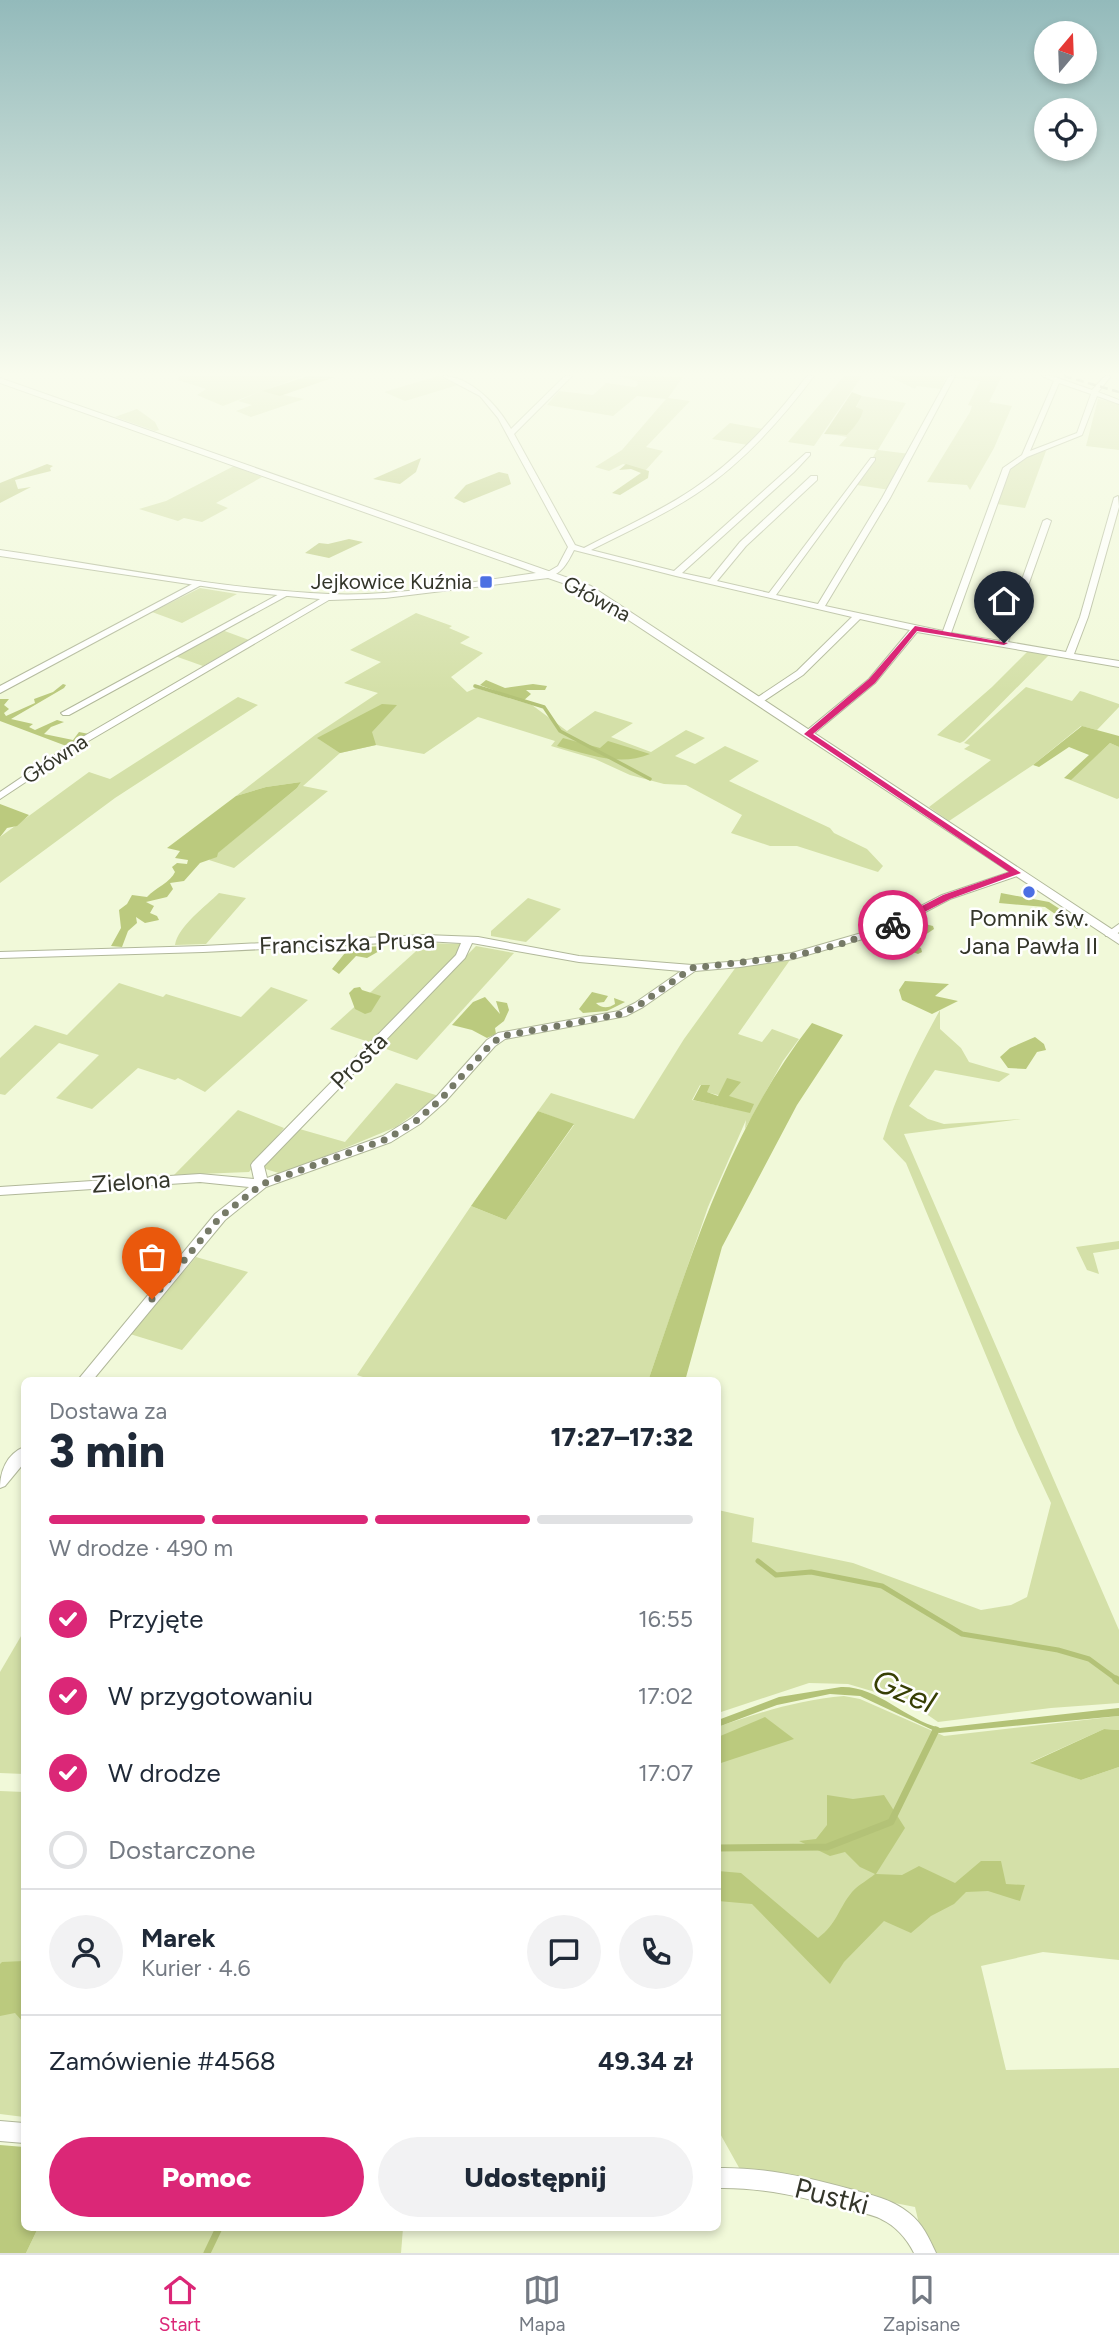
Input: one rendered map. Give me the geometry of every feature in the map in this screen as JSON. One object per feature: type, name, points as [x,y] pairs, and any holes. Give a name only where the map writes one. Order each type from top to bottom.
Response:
[{"type":"street","points":[[285,481],[550,575],[561,566],[572,547]]},
{"type":"street","points":[[536,481],[572,547],[915,629],[1119,664]]},
{"type":"street","points":[[585,550],[694,492],[708,481]]},
{"type":"street","points":[[676,574],[722,529],[781,481]]},
{"type":"street","points":[[712,582],[743,544],[811,481]]},
{"type":"street","points":[[772,594],[856,481]]},
{"type":"street","points":[[821,606],[895,481]]},
{"type":"street","points":[[946,634],[1002,481]]},
{"type":"street","points":[[1069,654],[1084,617],[1118,498]]},
{"type":"street","points":[[1004,643],[1046,521]]},
{"type":"street","name":"Główna","points":[[0,553],[201,583],[330,597],[396,594],[550,575],[600,596],[1016,873],[1116,934]]},
{"type":"street","points":[[0,690],[201,583]]},
{"type":"street","name":"Główna","points":[[66,713],[286,594]]},
{"type":"street","name":"Główna","points":[[0,796],[77,744],[330,597]]},
{"type":"street","points":[[758,701],[800,673],[859,615]]},
{"type":"street","points":[[808,734],[872,681],[915,629]]},
{"type":"street","name":"Franciszka Prusa","points":[[0,955],[193,950],[425,938],[468,939],[579,959],[692,968],[793,956],[841,944],[883,930],[946,897],[1016,873]]},
{"type":"street","name":"Prosta","points":[[262,1184],[257,1165],[461,957],[468,939]]},
{"type":"street","points":[[87,1377],[220,1217],[262,1184],[387,1139],[416,1121],[441,1099],[491,1044],[502,1036],[622,1014],[692,968]]},
{"type":"street","name":"Zielona","points":[[0,1191],[200,1178],[262,1184]]},
{"type":"street","points":[[0,1482],[21,1457]]},
{"type":"street","points":[[0,2130],[21,2133]]},
{"type":"street","name":"Pustki","points":[[721,2178],[733,2177],[795,2186],[882,2208],[907,2224],[920,2240],[925,2253]]},
{"type":"shaded area","points":[[15,481],[18,489],[31,487],[0,503],[0,483]]},
{"type":"shaded area","points":[[205,481],[255,481],[216,503],[228,508],[202,522],[184,518],[178,521],[139,509],[166,501]]},
{"type":"shaded area","points":[[476,481],[510,481],[511,484],[464,503],[454,498],[466,485]]},
{"type":"shaded area","points":[[629,481],[643,481],[620,495],[612,493]]},
{"type":"shaded area","points":[[859,481],[895,481],[890,490],[857,485]]},
{"type":"shaded area","points":[[975,481],[970,490],[967,485],[927,482]]},
{"type":"shaded area","points":[[1035,481],[1025,508],[997,504],[1004,483]]},
{"type":"shaded area","points":[[349,539],[363,542],[329,558],[305,553],[319,543],[328,544]]},
{"type":"shaded area","points":[[200,588],[237,594],[182,623],[152,612]]},
{"type":"shaded area","points":[[416,613],[452,626],[449,628],[470,637],[460,643],[483,653],[451,677],[467,692],[476,688],[532,705],[567,731],[595,711],[633,723],[611,737],[651,752],[686,730],[705,738],[675,756],[695,764],[725,746],[759,761],[729,781],[830,828],[834,833],[867,849],[883,866],[878,872],[797,846],[770,846],[731,833],[742,815],[686,785],[664,784],[630,775],[595,759],[551,746],[555,741],[478,717],[424,754],[376,745],[340,753],[303,786],[328,791],[234,868],[209,860],[301,782],[266,787],[236,796],[315,735],[378,693],[344,683],[381,662],[350,650]]},
{"type":"shaded area","points":[[222,630],[249,640],[203,666],[175,656]]},
{"type":"shaded area","points":[[1029,650],[1050,654],[964,741],[960,743],[937,735],[992,687]]},
{"type":"shaded area","points":[[486,680],[505,688],[533,684],[547,686],[545,690],[526,690],[531,694],[523,701],[480,685]]},
{"type":"shaded area","points":[[63,684],[66,685],[64,688],[11,719],[33,724],[29,727],[35,730],[57,720],[64,722],[51,727],[44,734],[73,740],[79,732],[89,734],[69,747],[0,721],[0,699],[9,699],[4,705],[9,709],[4,713],[6,716],[35,703],[34,699],[53,692]]},
{"type":"shaded area","points":[[1026,687],[1072,701],[1080,691],[1119,704],[1119,707],[1097,730],[1081,726],[1033,765],[949,821],[929,807],[991,760],[964,749],[970,745],[964,743]]},
{"type":"shaded area","points":[[238,697],[258,705],[115,798],[0,883],[0,837],[89,772],[110,779]]},
{"type":"shaded area","points":[[382,704],[397,705],[372,732],[376,745],[340,753],[317,738]]},
{"type":"shaded area","points":[[1082,726],[1119,736],[1119,747],[1110,743],[1071,780],[1064,778],[1089,755],[1069,747],[1039,767],[1033,765]]},
{"type":"shaded area","points":[[563,738],[600,748],[608,741],[650,754],[627,759],[604,758],[557,746]]},
{"type":"shaded area","points":[[1110,743],[1119,747],[1117,799],[1070,780]]},
{"type":"shaded area","points":[[301,782],[218,853],[217,857],[200,863],[184,881],[170,883],[173,889],[167,897],[146,902],[154,906],[150,913],[159,920],[145,923],[136,917],[137,923],[128,931],[122,947],[111,946],[121,928],[119,910],[127,904],[132,895],[147,897],[173,876],[175,872],[172,867],[177,863],[187,864],[188,860],[175,858],[180,851],[167,848],[236,796],[266,787]]},
{"type":"shaded area","points":[[0,804],[29,815],[17,826],[7,828],[0,837]]},
{"type":"shaded area","points":[[219,893],[246,898],[206,944],[175,945],[181,931]]},
{"type":"shaded area","points":[[1001,893],[1049,902],[1083,924],[1077,929],[1045,907],[999,903]]},
{"type":"shaded area","points":[[528,898],[561,909],[526,942],[491,936],[491,931]]},
{"type":"shaded area","points":[[913,921],[933,926],[934,929],[922,937],[905,935],[905,941],[921,948],[922,952],[918,954],[889,943],[890,933]]},
{"type":"shaded area","points":[[425,943],[462,944],[459,953],[372,1043],[330,1029]]},
{"type":"shaded area","points":[[382,946],[381,950],[367,958],[356,956],[339,974],[332,969],[349,948]]},
{"type":"shaded area","points":[[476,946],[514,953],[417,1060],[378,1046]]},
{"type":"shaded area","points":[[790,960],[738,1034],[762,1042],[772,1029],[799,1039],[783,1061],[745,1129],[746,1120],[708,1207],[649,1377],[357,1375],[471,1206],[506,1220],[574,1125],[538,1111],[551,1093],[634,1119],[684,1039],[736,967]],"holes":[[[700,1085],[709,1085],[706,1092],[753,1104],[749,1112],[692,1100]]]},
{"type":"shaded area","points":[[905,981],[949,984],[935,996],[958,1001],[932,1014],[902,1000],[899,990]]},
{"type":"shaded area","points":[[119,983],[241,1017],[271,987],[308,1000],[205,1092],[178,1078],[175,1080],[138,1068],[92,1109],[56,1098],[99,1055],[59,1043],[5,1095],[0,1094],[0,1058],[35,1025],[67,1035]]},
{"type":"shaded area","points":[[360,987],[381,996],[371,1012],[365,1014],[355,1009],[349,993]]},
{"type":"shaded area","points":[[592,992],[608,996],[604,1002],[596,1003],[603,1007],[615,1004],[614,998],[625,1002],[607,1011],[583,1013],[579,1009]]},
{"type":"shaded area","points":[[485,997],[500,1014],[496,1001],[507,1003],[509,1010],[504,1021],[495,1028],[496,1034],[487,1038],[472,1030],[452,1025],[473,1002]]},
{"type":"shaded area","points":[[940,1010],[940,1029],[961,1048],[969,1062],[1010,1074],[999,1082],[935,1070],[909,1106],[928,1119],[944,1124],[1021,1119],[904,1134],[1119,1630],[1119,1703],[1051,1708],[938,1722],[909,1702],[848,1684],[809,1683],[721,1712],[721,1511],[754,1518],[752,1542],[853,1563],[981,1610],[1011,1605],[1027,1597],[1051,1503],[1017,1430],[906,1163],[883,1139],[923,1041]]},
{"type":"shaded area","points":[[812,1023],[843,1035],[797,1105],[722,1247],[686,1377],[649,1377],[715,1195],[757,1107]]},
{"type":"shaded area","points":[[1035,1037],[1044,1044],[1046,1050],[1037,1052],[1026,1069],[1008,1068],[1000,1057],[1010,1048]]},
{"type":"shaded area","points":[[727,1078],[741,1082],[729,1096],[754,1104],[750,1113],[693,1100],[701,1085],[710,1085],[707,1092],[718,1096]]},
{"type":"shaded area","points":[[396,1083],[439,1096],[396,1127],[282,1174],[259,1167],[296,1128],[345,1142]]},
{"type":"shaded area","points":[[238,1110],[284,1128],[249,1172],[174,1175]]},
{"type":"shaded area","points":[[538,1111],[574,1124],[506,1220],[471,1206]]},
{"type":"shaded area","points":[[1119,1241],[1119,1249],[1093,1253],[1099,1274],[1087,1270],[1076,1247]]},
{"type":"shaded area","points":[[196,1257],[248,1272],[182,1350],[130,1334]]},
{"type":"shaded area","points":[[21,1636],[21,1774],[0,1773],[0,1672]]},
{"type":"shaded area","points":[[841,1687],[854,1688],[879,1697],[915,1718],[940,1728],[1119,1708],[1119,1716],[939,1733],[860,1696],[830,1694],[777,1705],[721,1726],[721,1719],[779,1697]]},
{"type":"shaded area","points":[[844,1696],[860,1699],[944,1736],[1119,1716],[1119,1730],[1104,1729],[1031,1762],[1081,1780],[1119,1767],[1119,1960],[1043,1952],[981,1966],[1006,2070],[1119,2068],[1119,2253],[926,2253],[915,2207],[742,2173],[721,2135],[721,1726],[811,1700]]},
{"type":"shaded area","points":[[765,1717],[794,1739],[721,1763],[721,1736]]},
{"type":"shaded area","points":[[1104,1729],[1119,1730],[1119,1767],[1081,1780],[1030,1763]]},
{"type":"shaded area","points":[[0,1791],[21,1792],[21,2117],[0,2114]]},
{"type":"shaded area","points":[[827,1795],[853,1799],[884,1795],[905,1828],[876,1874],[902,1875],[919,1866],[955,1883],[981,1861],[1001,1861],[1006,1884],[1025,1885],[1020,1901],[988,1891],[966,1892],[954,1904],[931,1916],[911,1933],[884,1921],[844,1962],[830,1984],[752,1904],[721,1901],[721,1871],[741,1873],[818,1938],[833,1922],[852,1892],[875,1874],[860,1867],[845,1852],[830,1856],[799,1841],[816,1839],[827,1825]]},
{"type":"shaded area","points":[[21,1961],[21,2020],[15,2013],[0,2016],[2,1962]]},
{"type":"shaded area","points":[[0,2145],[21,2147],[21,2231],[37,2231],[26,2253],[0,2253]]},
{"type":"shaded area","points":[[37,2231],[403,2231],[401,2253],[26,2253]]},
{"type":"waterway","points":[[475,686],[544,707],[560,731],[650,779]]},
{"type":"waterway","points":[[758,1561],[776,1575],[811,1572],[882,1586],[962,1634],[1058,1650],[1089,1659],[1119,1681],[1116,1679]]},
{"type":"waterway","name":"Gzel","points":[[721,1848],[827,1847],[891,1822],[936,1730]]},
{"type":"waterway","points":[[207,2253],[218,2231]]},
{"type":"way so far","points":[[152,1299],[220,1217],[262,1184],[387,1139],[416,1121],[441,1099],[491,1044],[502,1036],[622,1014],[692,968],[793,956],[841,944],[893,925]]},
{"type":"place","name":"Jejkowice Kuźnia","points":[[486,582]]},
{"type":"place","name":"Pomnik św. Jana Pawła II","points":[[1029,892]]},
{"type":"route","points":[[893,925],[946,897],[1016,873],[808,734],[872,681],[915,629],[1004,643]]}]
